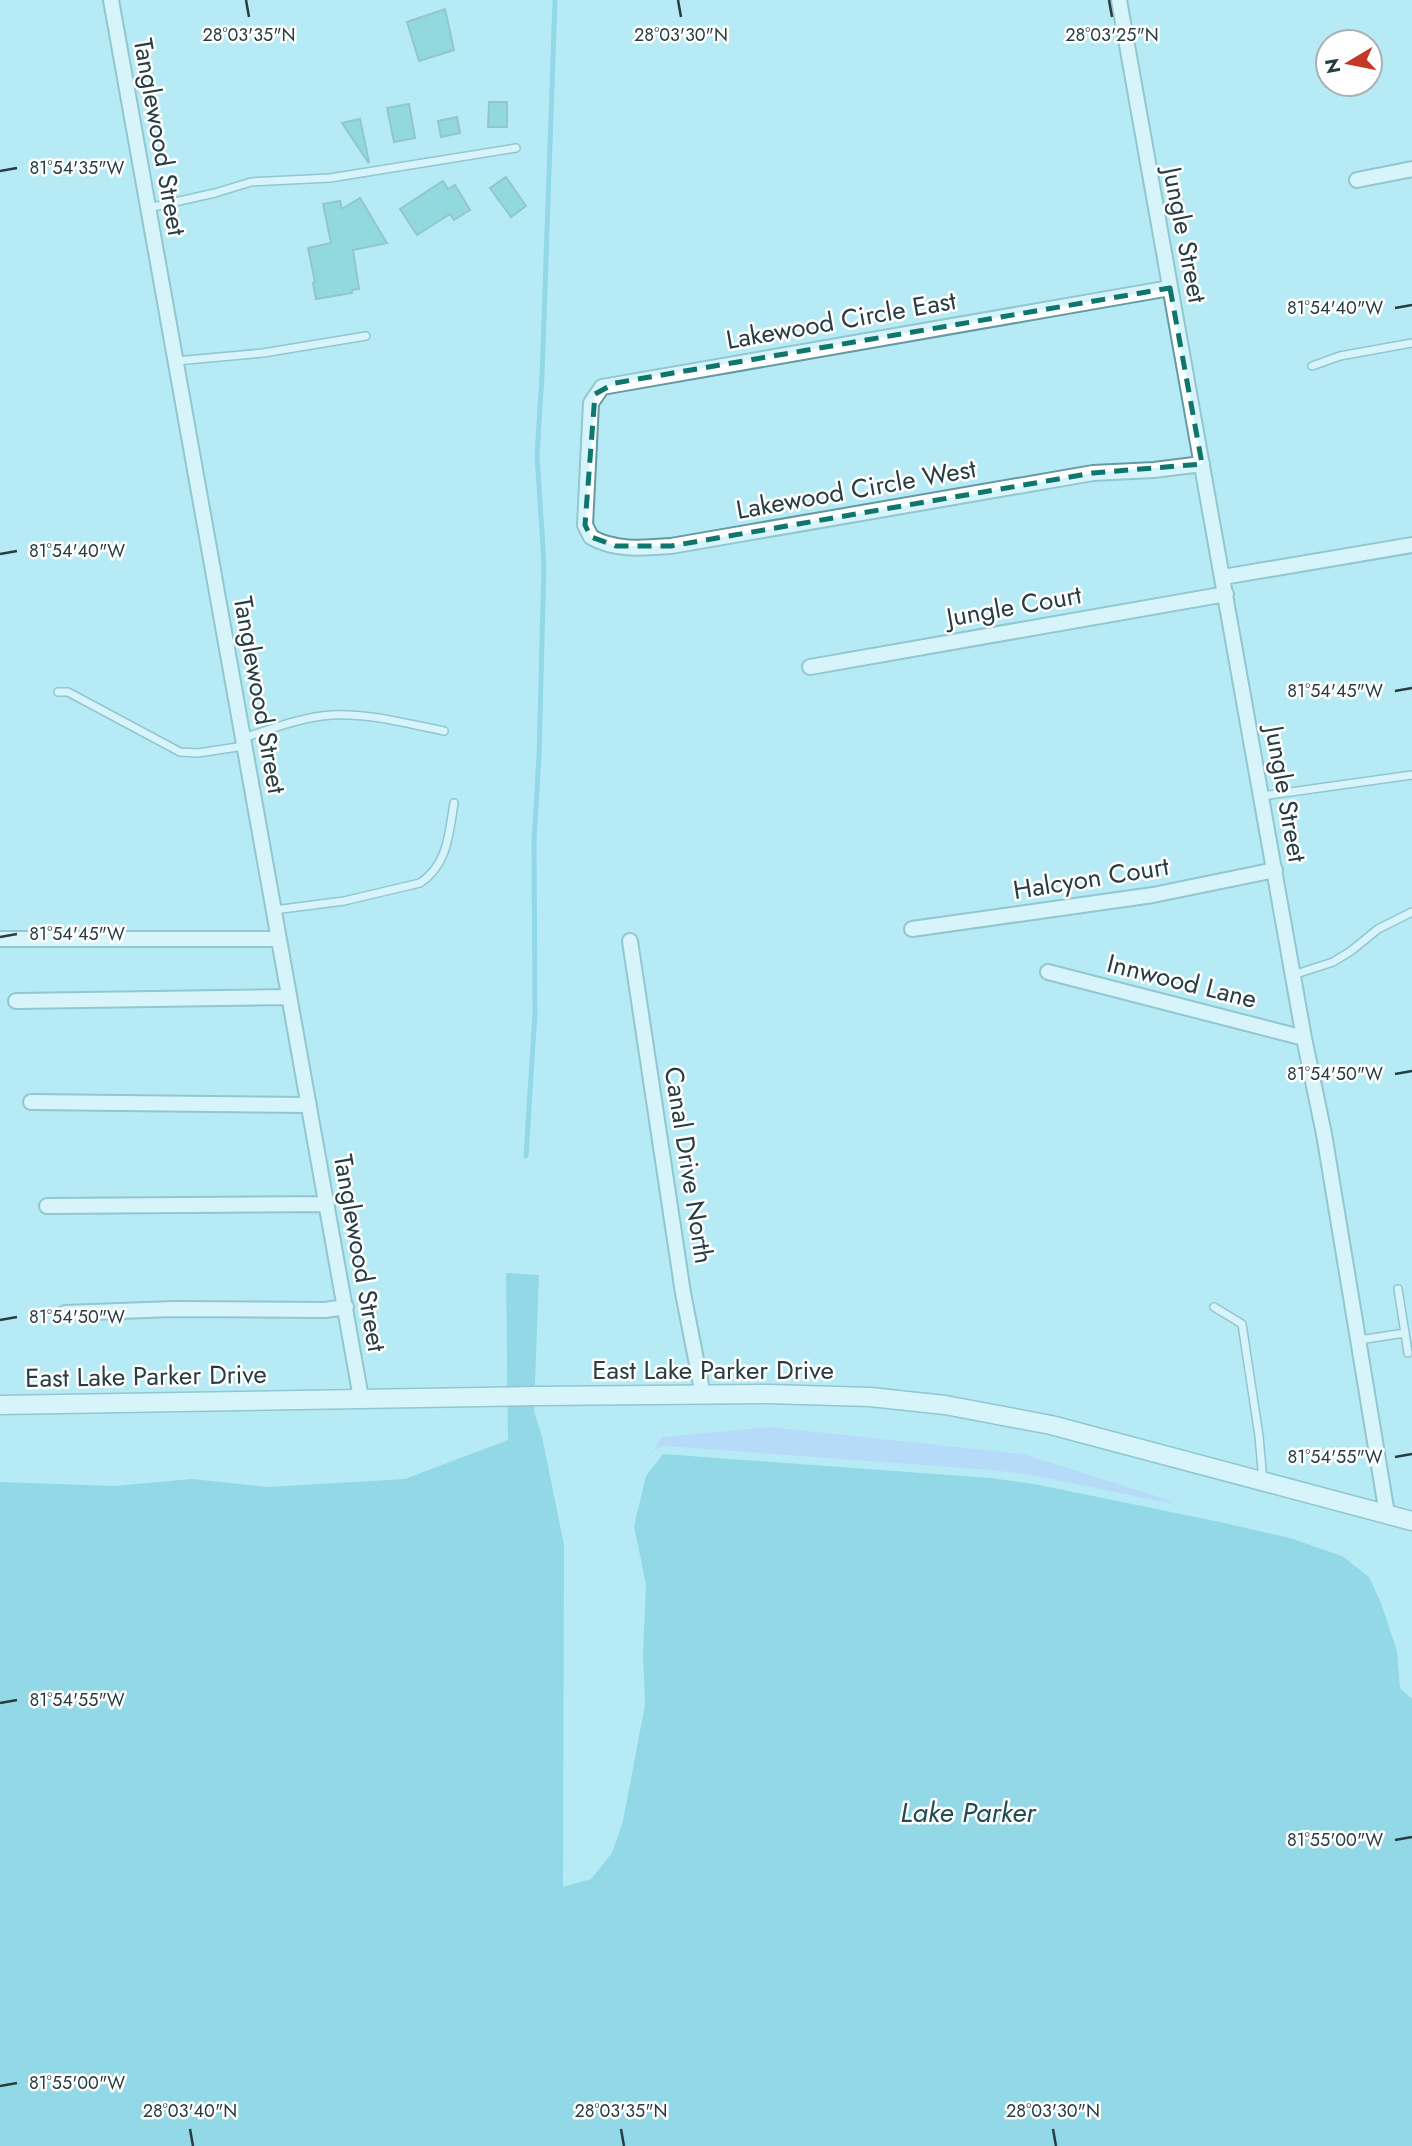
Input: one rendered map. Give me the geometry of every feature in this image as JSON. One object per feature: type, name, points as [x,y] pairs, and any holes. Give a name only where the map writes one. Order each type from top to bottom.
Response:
[{"type":"street","name":"Tanglewood Street","points":[[111,0],[361,1398]]},
{"type":"street","name":"Jungle Street","points":[[1119,0],[1304,1038],[1324,1134],[1388,1514]]},
{"type":"street","points":[[1357,180],[1412,169]]},
{"type":"street","name":"Lakewood Circle East","points":[[587,467],[590,403],[602,387],[1170,288]]},
{"type":"street","name":"Lakewood Circle West","points":[[587,467],[587,532],[591,537],[607,544],[645,548],[671,546],[1093,473],[1202,464]]},
{"type":"street","points":[[1223,577],[1412,545]]},
{"type":"street","name":"Jungle Court","points":[[810,667],[1226,594]]},
{"type":"street","name":"Halcyon Court","points":[[912,929],[1153,895],[1275,870]]},
{"type":"street","points":[[0,939],[279,939]]},
{"type":"street","name":"Canal Drive North","points":[[630,941],[683,1293],[703,1395]]},
{"type":"street","name":"Innwood Lane","points":[[1048,972],[1304,1038]]},
{"type":"street","points":[[16,1001],[289,997]]},
{"type":"street","points":[[31,1102],[309,1105]]},
{"type":"street","points":[[47,1206],[327,1204]]},
{"type":"street","points":[[65,1313],[174,1309],[325,1310],[346,1307]]},
{"type":"street","name":"East Lake Parker Drive","points":[[0,1405],[504,1396],[837,1396],[945,1405],[1051,1425],[1412,1521]]},
{"type":"lane","points":[[148,208],[251,182],[280,178],[330,178],[516,148]]},
{"type":"lane","points":[[176,361],[263,353],[366,336]]},
{"type":"lane","points":[[1312,366],[1340,355],[1412,343]]},
{"type":"lane","points":[[58,692],[74,695],[180,752],[198,753],[244,742],[284,724],[333,715],[367,717],[444,731]]},
{"type":"lane","points":[[1262,796],[1412,775]]},
{"type":"lane","points":[[274,909],[344,901],[420,883],[430,877],[447,848],[454,803]]},
{"type":"lane","points":[[1293,975],[1333,962],[1378,929],[1412,912]]},
{"type":"lane","points":[[1398,1289],[1408,1353]]},
{"type":"lane","points":[[1214,1307],[1242,1324],[1263,1481]]},
{"type":"lane","points":[[1359,1340],[1405,1333]]},
{"type":"highlighted area","points":[[1170,288],[1202,464],[1093,473],[671,546],[616,546],[591,537],[585,525],[595,394],[615,383]]},
{"type":"shaded area","points":[[770,1427],[1023,1454],[1169,1500],[1173,1504],[1036,1476],[991,1470],[664,1446],[655,1449],[643,1465],[662,1437]]},
{"type":"water","name":"Lake Parker","points":[[506,1273],[539,1275],[534,1411],[542,1436],[564,1545],[563,1887],[591,1879],[612,1853],[623,1821],[645,1705],[643,1654],[646,1585],[634,1526],[646,1476],[663,1454],[990,1478],[1034,1484],[1290,1538],[1342,1556],[1369,1577],[1397,1651],[1400,1688],[1412,1699],[1412,2146],[0,2146],[0,1482],[114,1486],[192,1479],[268,1487],[405,1479],[508,1440]]},
{"type":"building","points":[[445,9],[454,50],[419,61],[407,22]]},
{"type":"building","points":[[489,102],[507,102],[507,127],[488,127]]},
{"type":"building","points":[[409,104],[415,138],[394,142],[387,108]]},
{"type":"building","points":[[457,117],[460,133],[441,137],[438,121]]},
{"type":"building","points":[[360,119],[369,162],[342,123]]},
{"type":"building","points":[[506,177],[526,206],[511,217],[490,188]]},
{"type":"building","points":[[443,181],[448,189],[455,185],[470,210],[454,220],[450,214],[417,235],[400,209]]},
{"type":"building","points":[[360,198],[387,243],[353,250],[359,289],[352,290],[352,293],[316,299],[308,248],[331,243],[323,204],[340,201],[342,209]]},
{"type":"waterway","points":[[526,1156],[535,1013],[534,841],[544,564],[537,455],[555,0]]}]
